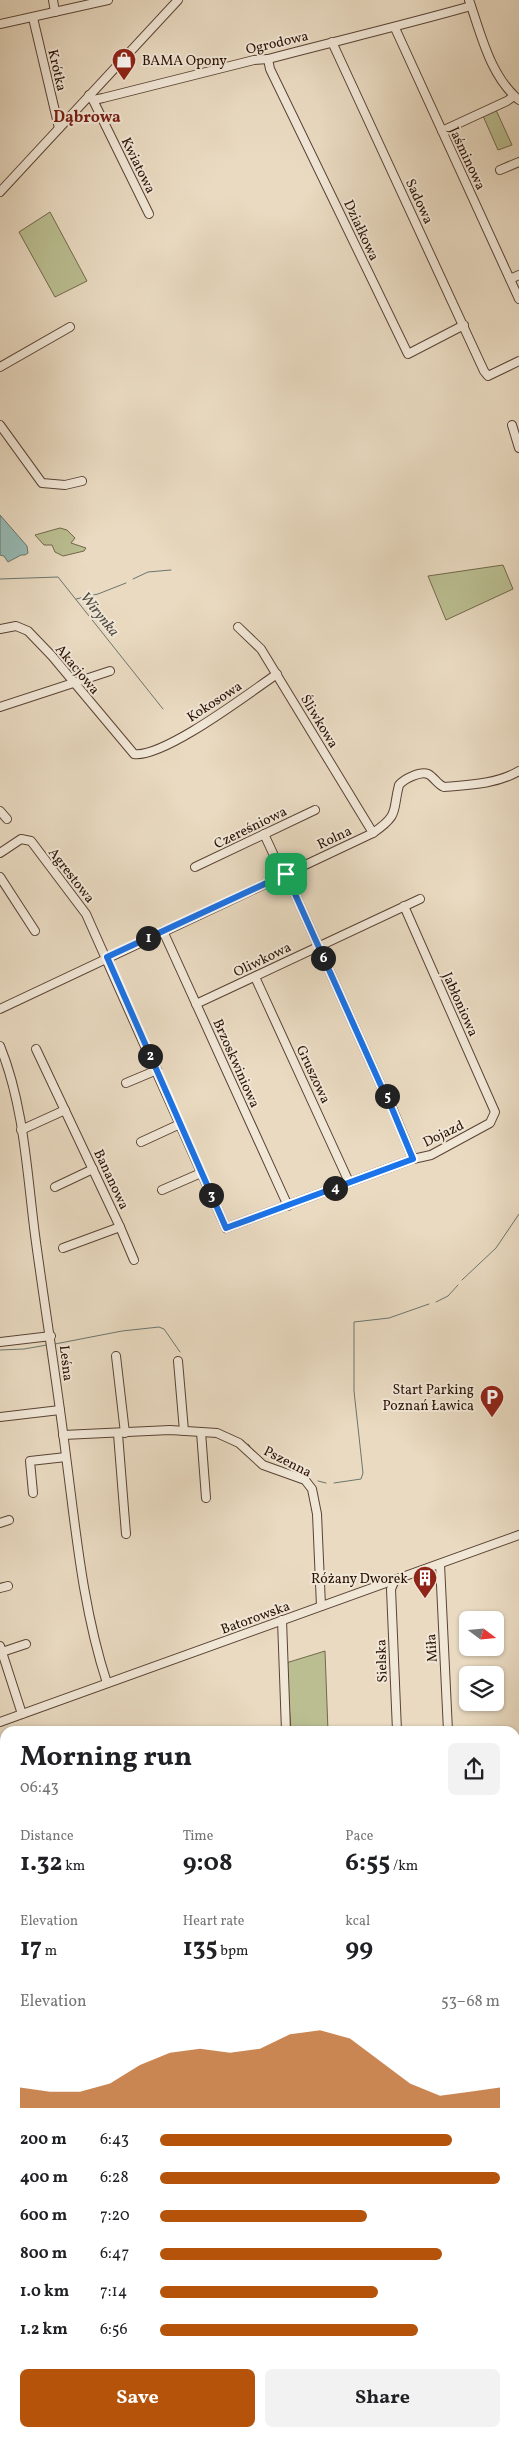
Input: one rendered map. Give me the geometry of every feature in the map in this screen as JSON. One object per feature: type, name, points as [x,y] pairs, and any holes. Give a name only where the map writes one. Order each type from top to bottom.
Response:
[{"type":"street","points":[[53,0],[55,12]]},
{"type":"street","points":[[0,24],[34,18],[108,0]]},
{"type":"street","points":[[0,192],[59,128],[91,97],[178,0]]},
{"type":"street","points":[[442,131],[516,98],[504,86],[495,69],[470,3]]},
{"type":"street","name":"Ogrodowa","points":[[91,97],[254,60],[268,59],[395,28],[470,3]]},
{"type":"street","name":"Krótka","points":[[34,18],[59,128]]},
{"type":"street","name":"Jaśminowa","points":[[395,28],[519,299]]},
{"type":"street","name":"Sadowa","points":[[332,42],[484,371],[488,376],[519,361]]},
{"type":"street","name":"Działkowa","points":[[268,59],[270,69],[408,354],[464,325]]},
{"type":"street","name":"Kwiatowa","points":[[91,97],[149,214]]},
{"type":"street","points":[[500,170],[519,162]]},
{"type":"street","points":[[510,279],[519,275]]},
{"type":"street","points":[[0,367],[70,327]]},
{"type":"street","points":[[0,425],[42,483],[65,485],[82,481]]},
{"type":"street","points":[[512,425],[519,448]]},
{"type":"street","name":"Akacjowa","points":[[0,629],[22,627],[52,656],[127,748]]},
{"type":"street","name":"Śliwkowa","points":[[238,627],[261,648],[373,833]]},
{"type":"street","points":[[0,707],[110,671]]},
{"type":"street","name":"Kokosowa","points":[[127,748],[134,754],[141,755],[162,746],[193,730],[277,674]]},
{"type":"street","name":"Rolna","points":[[0,1009],[373,833],[392,816],[397,806],[399,785],[406,779],[420,774],[428,774],[444,787],[495,781],[519,771]]},
{"type":"street","name":"Czereśniowa","points":[[195,867],[316,810]]},
{"type":"street","points":[[0,811],[7,819]]},
{"type":"street","points":[[264,834],[386,1094],[413,1159]]},
{"type":"street","name":"Agrestowa","points":[[0,852],[20,839],[31,840],[86,914],[107,957],[226,1228]]},
{"type":"street","points":[[0,876],[36,931]]},
{"type":"street","name":"Oliwkowa","points":[[196,1004],[420,899]]},
{"type":"street","name":"Jabłoniowa","points":[[404,906],[495,1112]]},
{"type":"street","name":"Brzoskwiniowa","points":[[163,931],[288,1206]]},
{"type":"street","name":"Gruszowa","points":[[255,977],[349,1182]]},
{"type":"street","name":"Leśna","points":[[0,1046],[7,1064],[22,1130],[60,1410],[75,1538],[107,1683]]},
{"type":"street","name":"Bananowa","points":[[36,1049],[134,1260]]},
{"type":"street","points":[[126,1083],[157,1070]]},
{"type":"street","points":[[22,1130],[65,1110]]},
{"type":"street","name":"Dojazd","points":[[226,1228],[413,1159],[431,1155],[490,1123],[495,1112]]},
{"type":"street","points":[[141,1142],[180,1124]]},
{"type":"street","points":[[55,1187],[93,1169]]},
{"type":"street","points":[[162,1190],[201,1173]]},
{"type":"street","points":[[63,1248],[120,1227]]},
{"type":"street","points":[[0,1342],[50,1336]]},
{"type":"street","points":[[116,1356],[122,1434],[126,1534]]},
{"type":"street","points":[[178,1360],[184,1431]]},
{"type":"street","points":[[0,1417],[60,1410]]},
{"type":"street","name":"Pszenna","points":[[63,1435],[184,1431],[217,1433],[229,1437],[263,1465],[296,1476],[310,1484],[317,1514],[321,1606]]},
{"type":"street","points":[[201,1432],[206,1498]]},
{"type":"street","points":[[33,1493],[30,1461],[66,1457]]},
{"type":"street","points":[[0,1523],[9,1520]]},
{"type":"street","name":"Batorowska","points":[[0,1722],[321,1606],[387,1586],[395,1580],[519,1535]]},
{"type":"street","name":"Miła","points":[[440,1564],[448,1726]]},
{"type":"street","name":"Sielska","points":[[387,1586],[396,1726]]},
{"type":"street","points":[[282,1620],[286,1726]]},
{"type":"street","points":[[22,1714],[1,1649],[26,1644]]},
{"type":"green space","points":[[496,110],[512,145],[498,150],[483,116]]},
{"type":"green space","points":[[50,212],[87,281],[55,297],[19,232]]},
{"type":"green space","points":[[60,528],[67,530],[75,538],[71,543],[86,548],[84,551],[63,556],[55,552],[52,545],[44,545],[35,535]]},
{"type":"green space","points":[[503,565],[513,589],[446,620],[428,576]]},
{"type":"green space","points":[[325,1651],[328,1726],[291,1726],[286,1663]]},
{"type":"water","points":[[0,515],[27,546],[28,553],[8,562],[4,556],[0,555]]},
{"type":"waterway","points":[[133,579],[148,572],[171,570]]},
{"type":"waterway","name":"Wirynka","points":[[0,579],[58,577],[163,709]]},
{"type":"waterway","points":[[76,599],[98,594],[126,583]]},
{"type":"waterway","points":[[462,1280],[496,1248],[519,1214]]},
{"type":"waterway","points":[[436,1302],[448,1296],[458,1285]]},
{"type":"waterway","points":[[334,1483],[361,1479],[363,1473],[354,1391],[354,1322],[389,1318],[429,1304]]},
{"type":"waterway","points":[[55,1344],[122,1331],[159,1327],[164,1329],[180,1352]]},
{"type":"waterway","points":[[0,1350],[24,1349],[47,1345]]},
{"type":"waterway","points":[[318,1481],[326,1483]]},
{"type":"place","name":"BAMA Opony","points":[[124,81]]},
{"type":"place","name":"Start Parking Poznań Ławica","points":[[492,1418]]},
{"type":"place","name":"Różany Dworek","points":[[425,1599]]},
{"type":"district","name":"Dąbrowa","points":[[87,116]]},
{"type":"route","points":[[286,874],[386,1094],[413,1159],[226,1228],[107,957],[286,874]]}]
